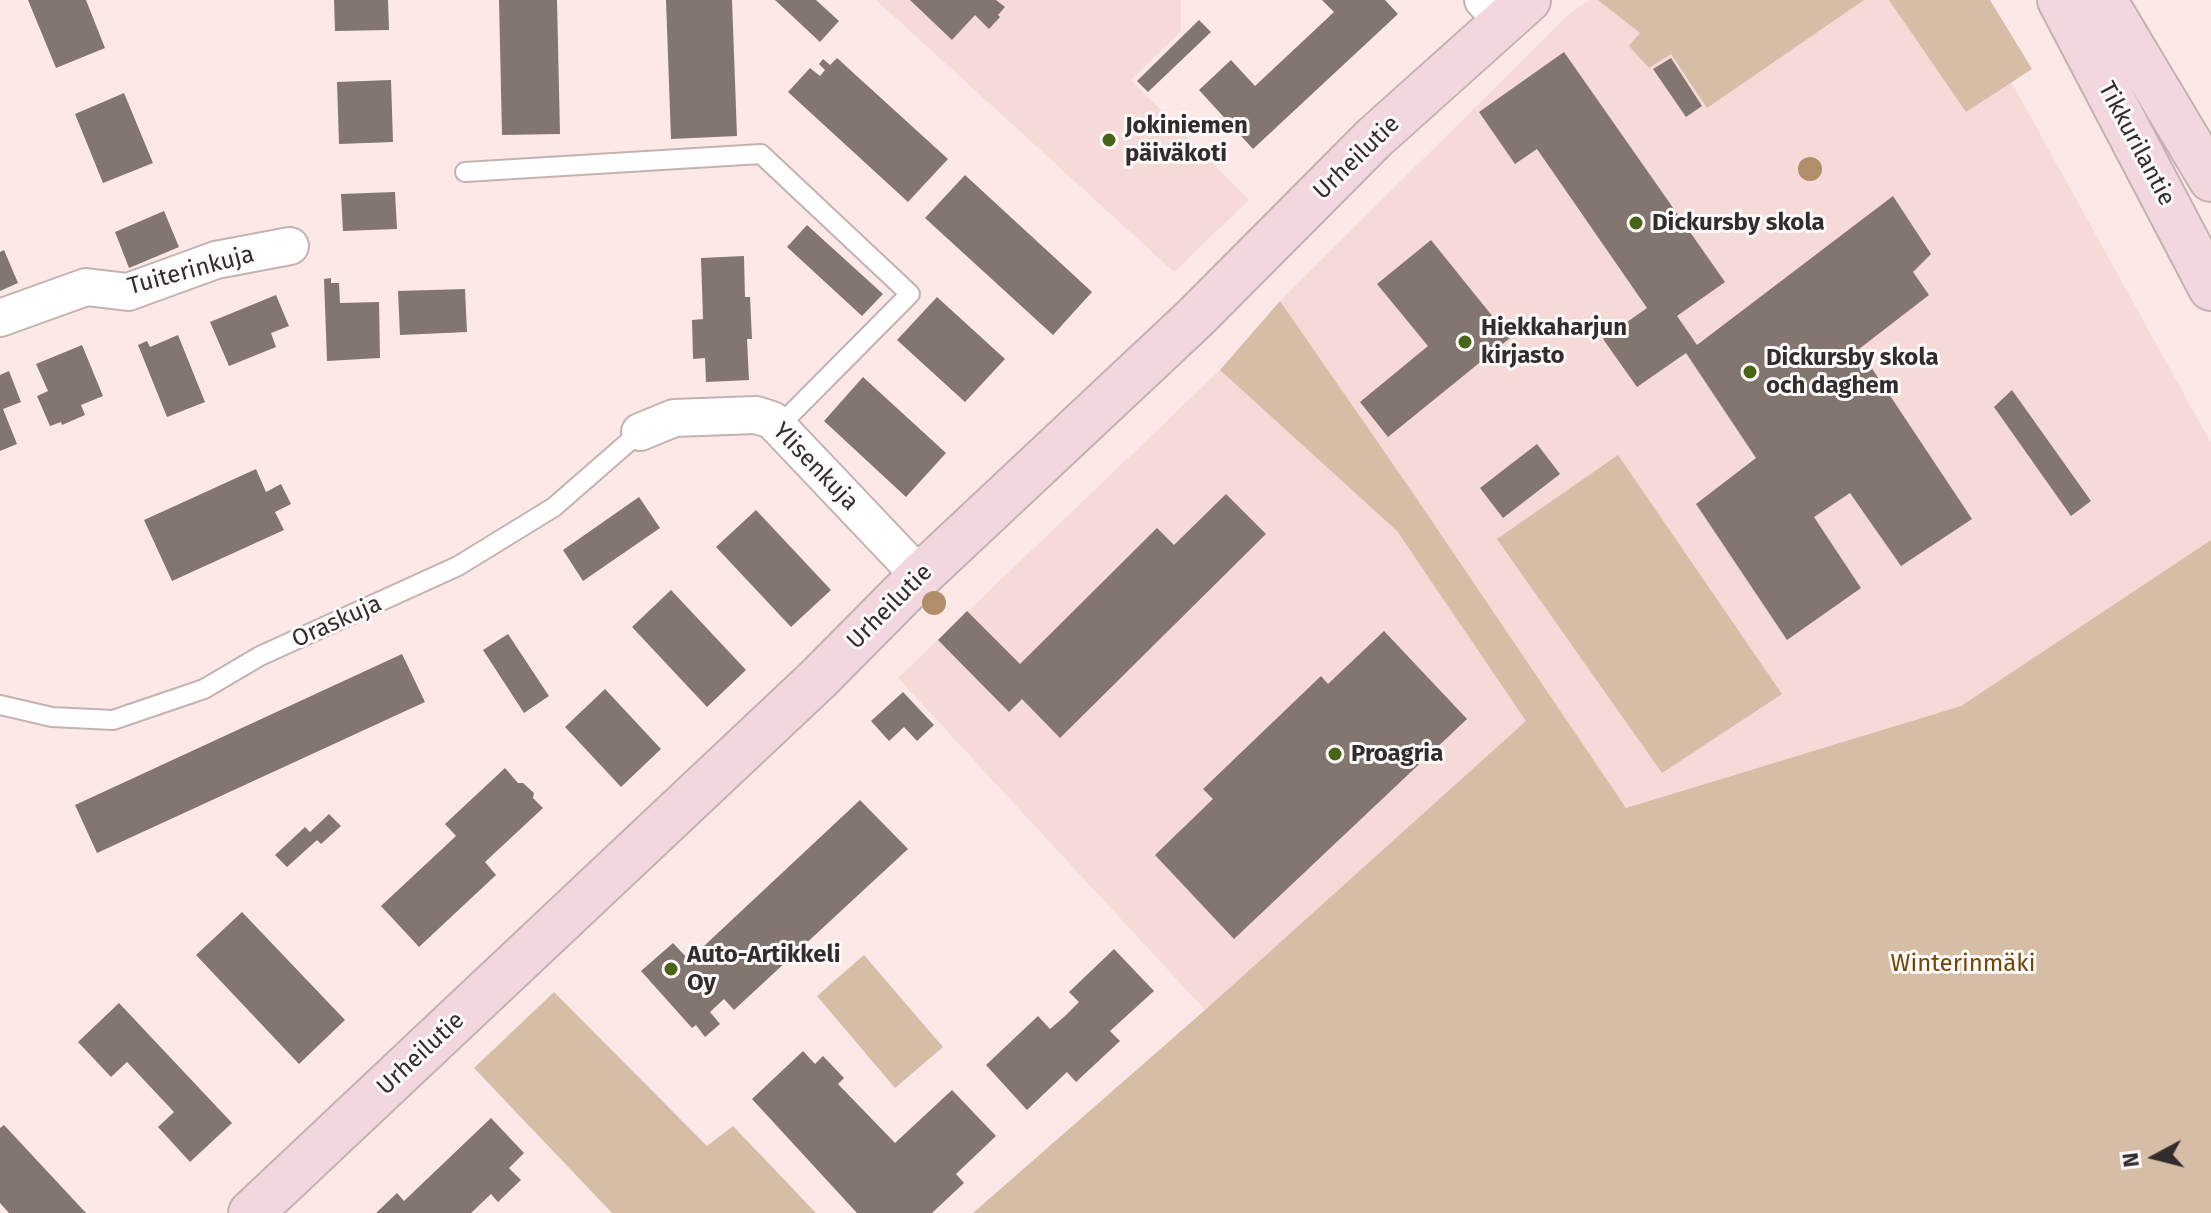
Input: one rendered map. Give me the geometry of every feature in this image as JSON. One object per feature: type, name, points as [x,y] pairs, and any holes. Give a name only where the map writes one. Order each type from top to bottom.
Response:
[{"type":"main road","name":"Tikkurilantie","points":[[2060,0],[2207,272]]},
{"type":"main road","name":"Tikkurilantie","points":[[2104,0],[2211,179]]},
{"type":"main road","name":"Urheilutie","points":[[251,1213],[818,679],[920,576],[1195,318],[1505,7]]},
{"type":"street","name":"Tuiterinkuja","points":[[0,318],[86,287],[128,292],[216,260],[290,246]]},
{"type":"street","name":"Ylisenkuja","points":[[640,432],[674,418],[756,415],[772,420],[920,576]]},
{"type":"lane","points":[[465,172],[761,154],[910,294],[779,426]]},
{"type":"lane","name":"Oraskuja","points":[[0,705],[52,717],[113,720],[204,689],[260,656],[458,566],[554,507],[640,432]]},
{"type":"shaded area","name":"Jokiniemen päiväkoti","points":[[876,0],[1181,0],[1181,31],[1131,80],[1249,200],[1174,272]]},
{"type":"shaded area","name":"Dickursby skola och daghem","points":[[1590,0],[1966,0],[2211,443],[2211,540],[1961,706],[1626,808],[1280,301],[1570,13]]},
{"type":"shaded area","points":[[1220,370],[1397,531],[1527,721],[1205,1010],[898,678]]},
{"type":"green space","points":[[1598,0],[1864,0],[1707,108],[1671,54],[1649,68],[1629,46],[1640,33]]},
{"type":"green space","points":[[1889,0],[1990,0],[2032,69],[1966,112]]},
{"type":"green space","name":"Winterinmäki","points":[[1280,301],[1626,808],[1961,706],[2211,540],[2211,1213],[973,1213],[1205,1010],[1526,721],[1397,531],[1220,370]]},
{"type":"green space","points":[[1618,455],[1782,694],[1662,773],[1497,539]]},
{"type":"green space","points":[[864,955],[943,1047],[895,1088],[817,996]]},
{"type":"green space","points":[[554,992],[707,1146],[733,1126],[816,1213],[612,1213],[474,1068]]},
{"type":"building","points":[[28,0],[86,0],[105,48],[56,68]]},
{"type":"building","points":[[334,0],[388,0],[389,30],[335,31]]},
{"type":"building","points":[[499,0],[557,0],[560,134],[502,135]]},
{"type":"building","points":[[666,0],[732,0],[737,136],[671,139]]},
{"type":"building","points":[[775,0],[816,0],[839,21],[820,42]]},
{"type":"building","points":[[910,0],[996,0],[1005,7],[989,29],[975,15],[952,40]]},
{"type":"building","points":[[1322,0],[1385,0],[1398,14],[1253,149],[1199,90],[1231,60],[1255,86],[1334,12]]},
{"type":"building","points":[[1199,20],[1211,32],[1148,92],[1137,81]]},
{"type":"building","points":[[1564,52],[1725,282],[1677,316],[1697,345],[1893,196],[1931,254],[1913,272],[1929,295],[1859,349],[1972,519],[1901,566],[1850,493],[1814,517],[1861,588],[1787,640],[1696,504],[1756,458],[1686,353],[1637,387],[1603,339],[1647,308],[1537,149],[1515,164],[1479,112]]},
{"type":"building","points":[[837,58],[948,159],[908,202],[788,92],[810,68],[820,76],[825,70],[819,64],[823,59],[830,65]]},
{"type":"building","points":[[1671,58],[1702,106],[1686,117],[1653,69]]},
{"type":"building","points":[[391,80],[393,142],[339,144],[337,82]]},
{"type":"building","points":[[124,93],[153,163],[103,183],[75,114]]},
{"type":"building","points":[[965,175],[1092,292],[1053,335],[925,218]]},
{"type":"building","points":[[395,192],[397,229],[343,231],[341,194]]},
{"type":"building","points":[[164,211],[179,247],[129,268],[115,232]]},
{"type":"building","points":[[807,225],[883,294],[862,316],[787,247]]},
{"type":"building","name":"Hiekkaharjun kirjasto","points":[[1431,240],[1510,338],[1388,437],[1360,402],[1428,346],[1377,284]]},
{"type":"building","points":[[4,250],[18,283],[0,291],[0,252]]},
{"type":"building","points":[[744,256],[745,297],[750,297],[752,339],[747,339],[749,380],[706,382],[705,358],[693,359],[692,320],[703,319],[701,258]]},
{"type":"building","points":[[331,278],[331,283],[339,283],[340,303],[379,302],[380,358],[327,361],[324,279]]},
{"type":"building","points":[[465,289],[467,332],[400,335],[398,291]]},
{"type":"building","points":[[276,295],[289,326],[271,333],[276,347],[229,366],[210,322]]},
{"type":"building","points":[[937,297],[1005,359],[965,402],[897,340]]},
{"type":"building","points":[[178,335],[205,402],[167,417],[138,345],[147,341],[150,347]]},
{"type":"building","points":[[82,345],[103,396],[81,405],[85,415],[62,425],[61,422],[50,426],[37,396],[48,391],[36,364]]},
{"type":"building","points":[[9,371],[21,402],[3,409],[17,444],[0,451],[0,375]]},
{"type":"building","points":[[863,377],[946,453],[906,497],[824,421]]},
{"type":"building","points":[[2012,390],[2091,501],[2071,516],[1994,407]]},
{"type":"building","points":[[1537,444],[1560,474],[1503,518],[1480,488]]},
{"type":"building","points":[[256,469],[266,492],[281,484],[291,504],[275,512],[284,530],[172,581],[144,520]]},
{"type":"building","points":[[1226,494],[1266,534],[1060,738],[1022,699],[1009,712],[938,640],[967,611],[1020,664],[1157,528],[1174,545]]},
{"type":"building","points":[[639,497],[660,528],[583,581],[563,550]]},
{"type":"building","points":[[756,510],[831,590],[791,627],[716,547]]},
{"type":"building","points":[[671,590],[746,670],[707,707],[632,627]]},
{"type":"building","name":"Proagria","points":[[1384,631],[1467,719],[1234,939],[1155,855],[1213,799],[1203,789],[1321,676],[1328,684]]},
{"type":"building","points":[[508,634],[549,696],[524,713],[483,650]]},
{"type":"building","points":[[402,654],[425,702],[97,853],[75,805]]},
{"type":"building","points":[[605,689],[661,749],[621,787],[565,727]]},
{"type":"building","points":[[903,692],[934,725],[917,741],[904,727],[889,741],[871,721]]},
{"type":"building","points":[[505,768],[518,783],[523,783],[534,793],[533,798],[543,808],[485,862],[496,875],[419,947],[381,906],[456,836],[445,824]]},
{"type":"building","points":[[860,800],[908,849],[734,1010],[724,999],[710,1012],[720,1024],[705,1037],[696,1025],[692,1028],[641,971],[673,943],[689,960]]},
{"type":"building","points":[[329,814],[341,826],[321,844],[317,840],[287,867],[275,855],[305,827],[310,832]]},
{"type":"building","points":[[242,912],[345,1020],[299,1064],[196,955]]},
{"type":"building","points":[[1114,949],[1154,991],[1110,1031],[1120,1041],[1076,1082],[1067,1072],[1027,1110],[986,1065],[1038,1016],[1050,1029],[1065,1016],[1079,1002],[1069,992]]},
{"type":"building","points":[[119,1003],[232,1123],[190,1162],[158,1127],[174,1112],[127,1062],[111,1077],[78,1042]]},
{"type":"building","points":[[803,1051],[815,1064],[823,1056],[844,1078],[838,1084],[895,1143],[952,1090],[996,1136],[956,1174],[964,1183],[932,1213],[857,1213],[752,1099]]},
{"type":"building","points":[[491,1118],[524,1153],[509,1168],[521,1180],[498,1202],[491,1194],[471,1213],[376,1213],[397,1193],[404,1201]]},
{"type":"building","points":[[4,1125],[86,1213],[9,1213],[0,1203],[0,1128]]},
{"type":"place","name":"Jokiniemen päiväkoti","points":[[1109,140]]},
{"type":"place","name":"Dickursby skola","points":[[1636,223]]},
{"type":"place","name":"Hiekkaharjun kirjasto","points":[[1465,342]]},
{"type":"place","name":"Dickursby skola och daghem","points":[[1750,372]]},
{"type":"place","name":"Proagria","points":[[1335,754]]},
{"type":"place","name":"Auto-Artikkeli Oy","points":[[671,969]]}]
